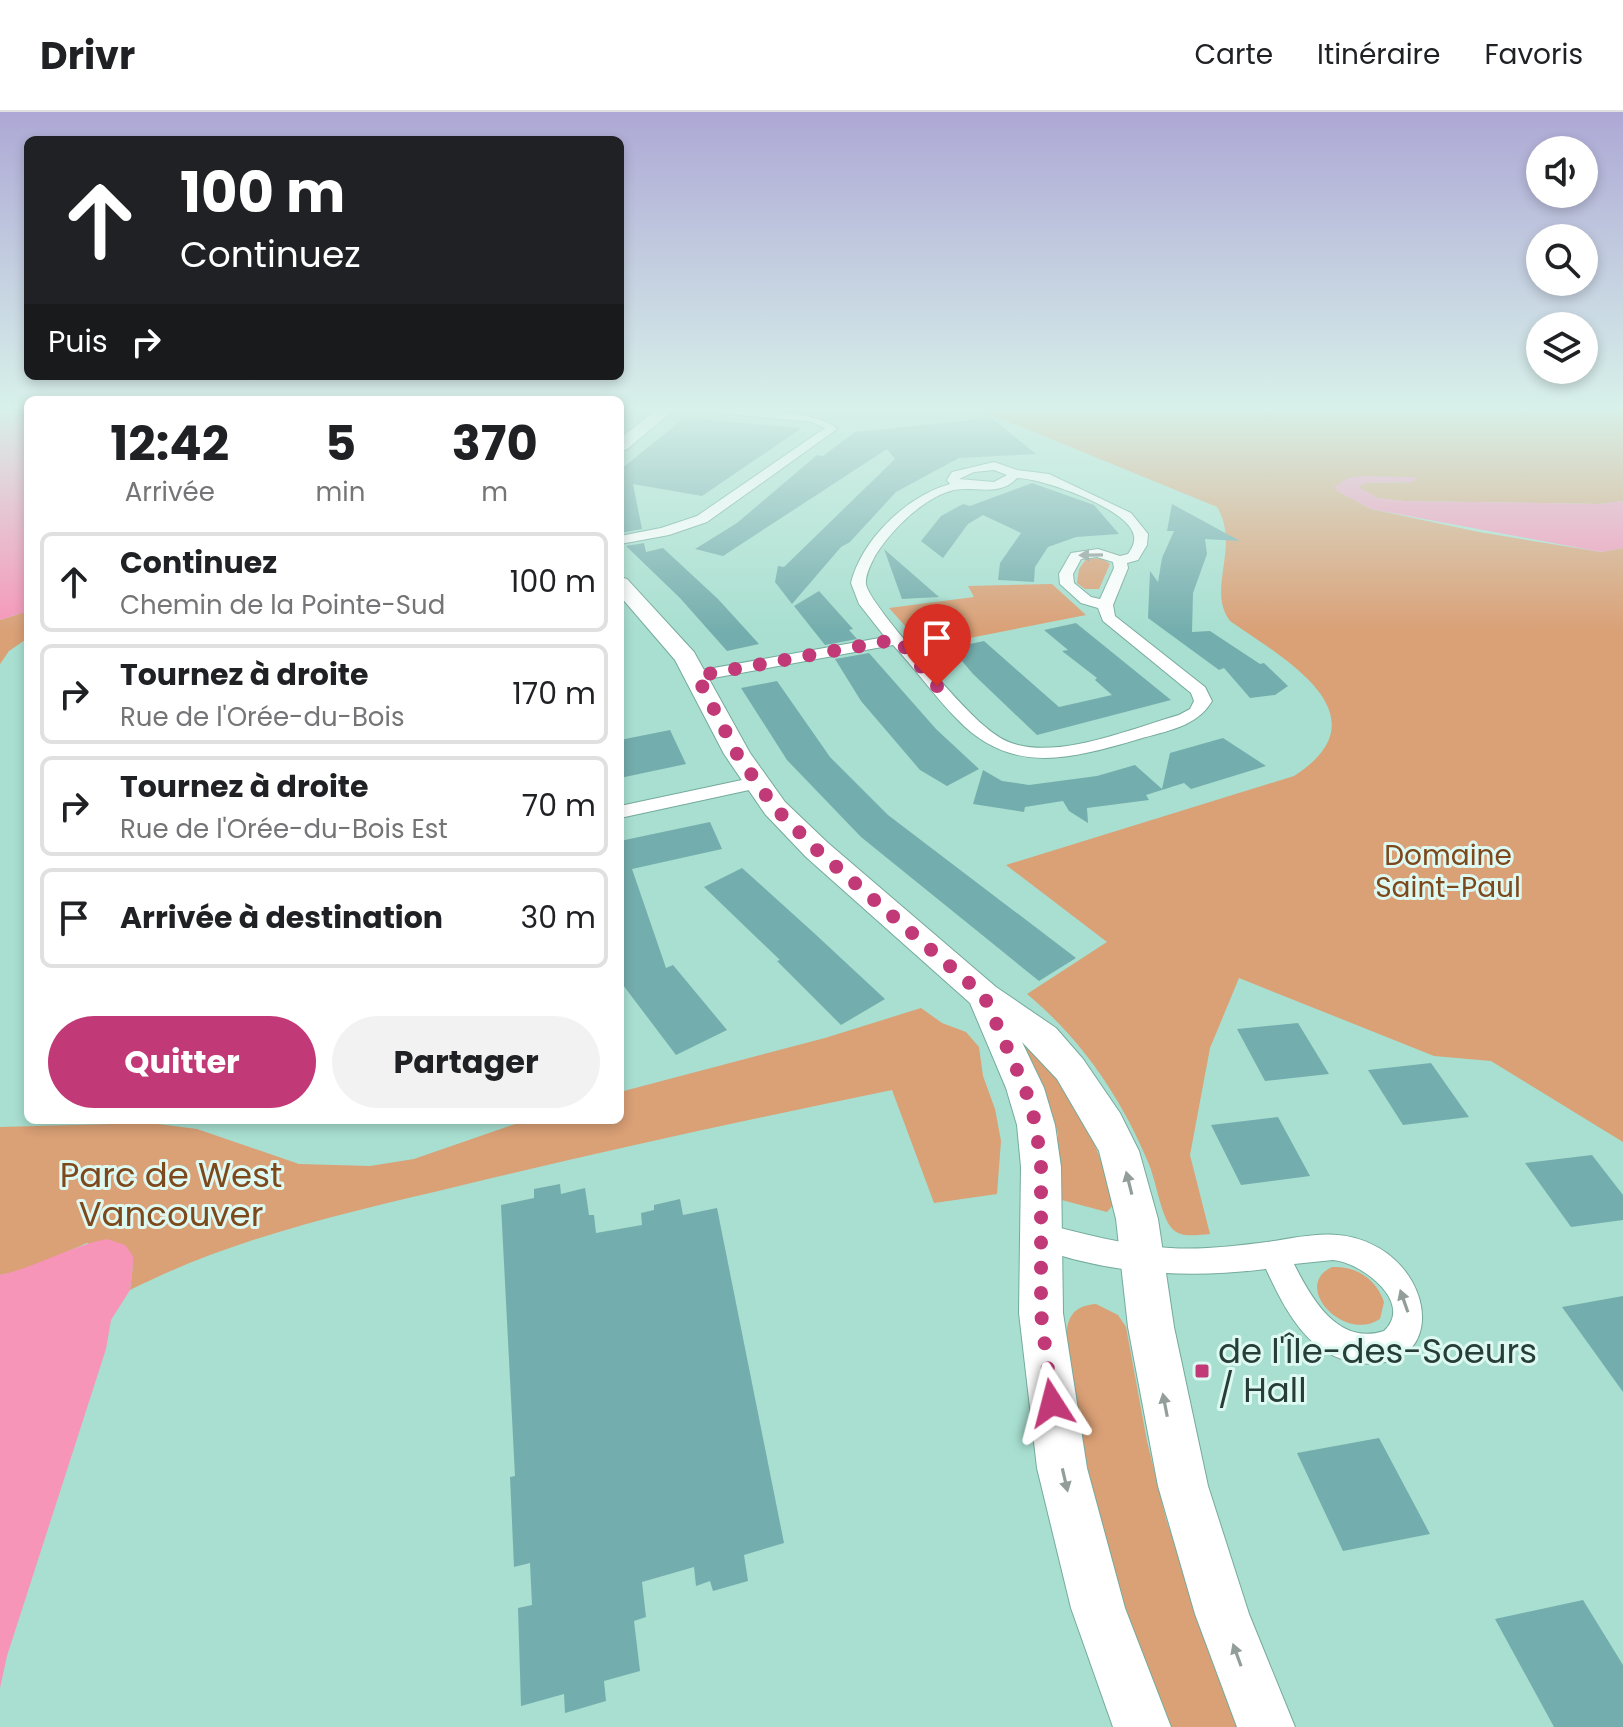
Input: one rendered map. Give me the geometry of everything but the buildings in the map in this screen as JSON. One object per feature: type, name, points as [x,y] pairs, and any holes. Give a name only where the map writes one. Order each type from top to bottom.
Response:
[{"type":"street","points":[[624,539],[664,532],[702,519],[756,481]]},
{"type":"street","points":[[954,481],[958,485]]},
{"type":"street","points":[[1005,481],[988,487],[958,485],[912,507],[858,573],[862,597],[937,686],[989,738],[1016,752],[1041,755],[1185,719],[1197,712],[1203,701],[1199,691],[1114,624],[1105,612],[1121,568],[1119,560]]},
{"type":"street","points":[[1055,481],[1131,518],[1139,531],[1139,547],[1133,557],[1119,560],[1098,553],[1082,554],[1073,559],[1066,574],[1067,584],[1078,595],[1105,605]]},
{"type":"street","points":[[624,591],[678,646],[697,676],[726,736],[775,808],[817,850],[984,996],[1043,1038],[1092,1100],[1123,1163],[1144,1259],[1156,1355],[1183,1486],[1222,1614],[1266,1727]]},
{"type":"street","points":[[697,676],[898,639]]},
{"type":"street","points":[[624,811],[756,783]]},
{"type":"street","points":[[984,996],[1025,1088],[1036,1125],[1041,1167],[1039,1236],[1045,1359],[1062,1468],[1098,1608],[1142,1727]]},
{"type":"street","points":[[1039,1236],[1144,1259],[1190,1262],[1274,1254]]},
{"type":"green space","name":"Domaine Saint-Paul","points":[[1154,481],[1351,481],[1337,491],[1371,509],[1479,532],[1601,552],[1623,548],[1623,1142],[1491,1061],[1434,1056],[1239,978],[1210,1048],[1190,1155],[1210,1234],[1183,1235],[1170,1226],[1148,1162],[1112,1092],[1065,1030],[1027,994],[1107,942],[1006,865],[1294,776],[1321,753],[1331,731],[1329,710],[1317,689],[1275,652],[1230,621],[1224,609],[1221,596],[1226,537],[1217,507]]},
{"type":"green space","name":"Domaine Saint-Paul","points":[[1407,481],[1623,481],[1623,501],[1600,504],[1404,501],[1378,498],[1357,487],[1365,483],[1413,482]]},
{"type":"green space","points":[[1087,558],[1103,559],[1110,564],[1099,589],[1085,589],[1077,583],[1079,569]]},
{"type":"green space","points":[[1052,584],[1086,615],[924,647],[889,608],[974,597],[968,586]]},
{"type":"green space","points":[[24,612],[24,641],[9,651],[0,664],[0,620]]},
{"type":"green space","name":"Parc de West Vancouver","points":[[921,1008],[942,1023],[966,1032],[979,1047],[983,1076],[995,1109],[1001,1141],[997,1194],[934,1203],[892,1090],[621,1148],[333,1217],[210,1255],[130,1290],[133,1265],[87,1243],[27,1269],[0,1275],[0,1127],[158,1124],[197,1129],[299,1164],[370,1166],[414,1159],[515,1124],[624,1124],[624,1091],[825,1038]]},
{"type":"green space","points":[[1031,1045],[1059,1081],[1093,1140],[1113,1205],[1107,1212],[1058,1199],[1058,1134],[1045,1091],[1023,1048]]},
{"type":"green space","points":[[1332,1267],[1350,1269],[1371,1281],[1384,1302],[1380,1319],[1366,1324],[1352,1324],[1327,1309],[1317,1287],[1321,1276]]},
{"type":"green space","points":[[1096,1304],[1118,1315],[1126,1327],[1147,1441],[1166,1519],[1237,1727],[1171,1727],[1133,1635],[1093,1492],[1066,1346],[1071,1317],[1080,1308]]},
{"type":"shaded area","points":[[0,481],[24,481],[24,612],[0,620]]},
{"type":"shaded area","points":[[1343,481],[1414,481],[1366,483],[1358,487],[1378,498],[1404,501],[1600,504],[1623,501],[1623,548],[1601,552],[1371,509],[1334,487]]},
{"type":"shaded area","points":[[107,1239],[125,1245],[133,1256],[130,1290],[111,1320],[106,1349],[7,1656],[0,1688],[0,1275]]},
{"type":"place","name":"de l'Île-des-Soeurs / Hall","points":[[1202,1371]]},
{"type":"route","points":[[937,686],[898,639],[697,676],[726,736],[775,808],[817,850],[984,996],[1005,1050],[1025,1088],[1036,1125],[1041,1167],[1041,1313],[1052,1403]]}]
